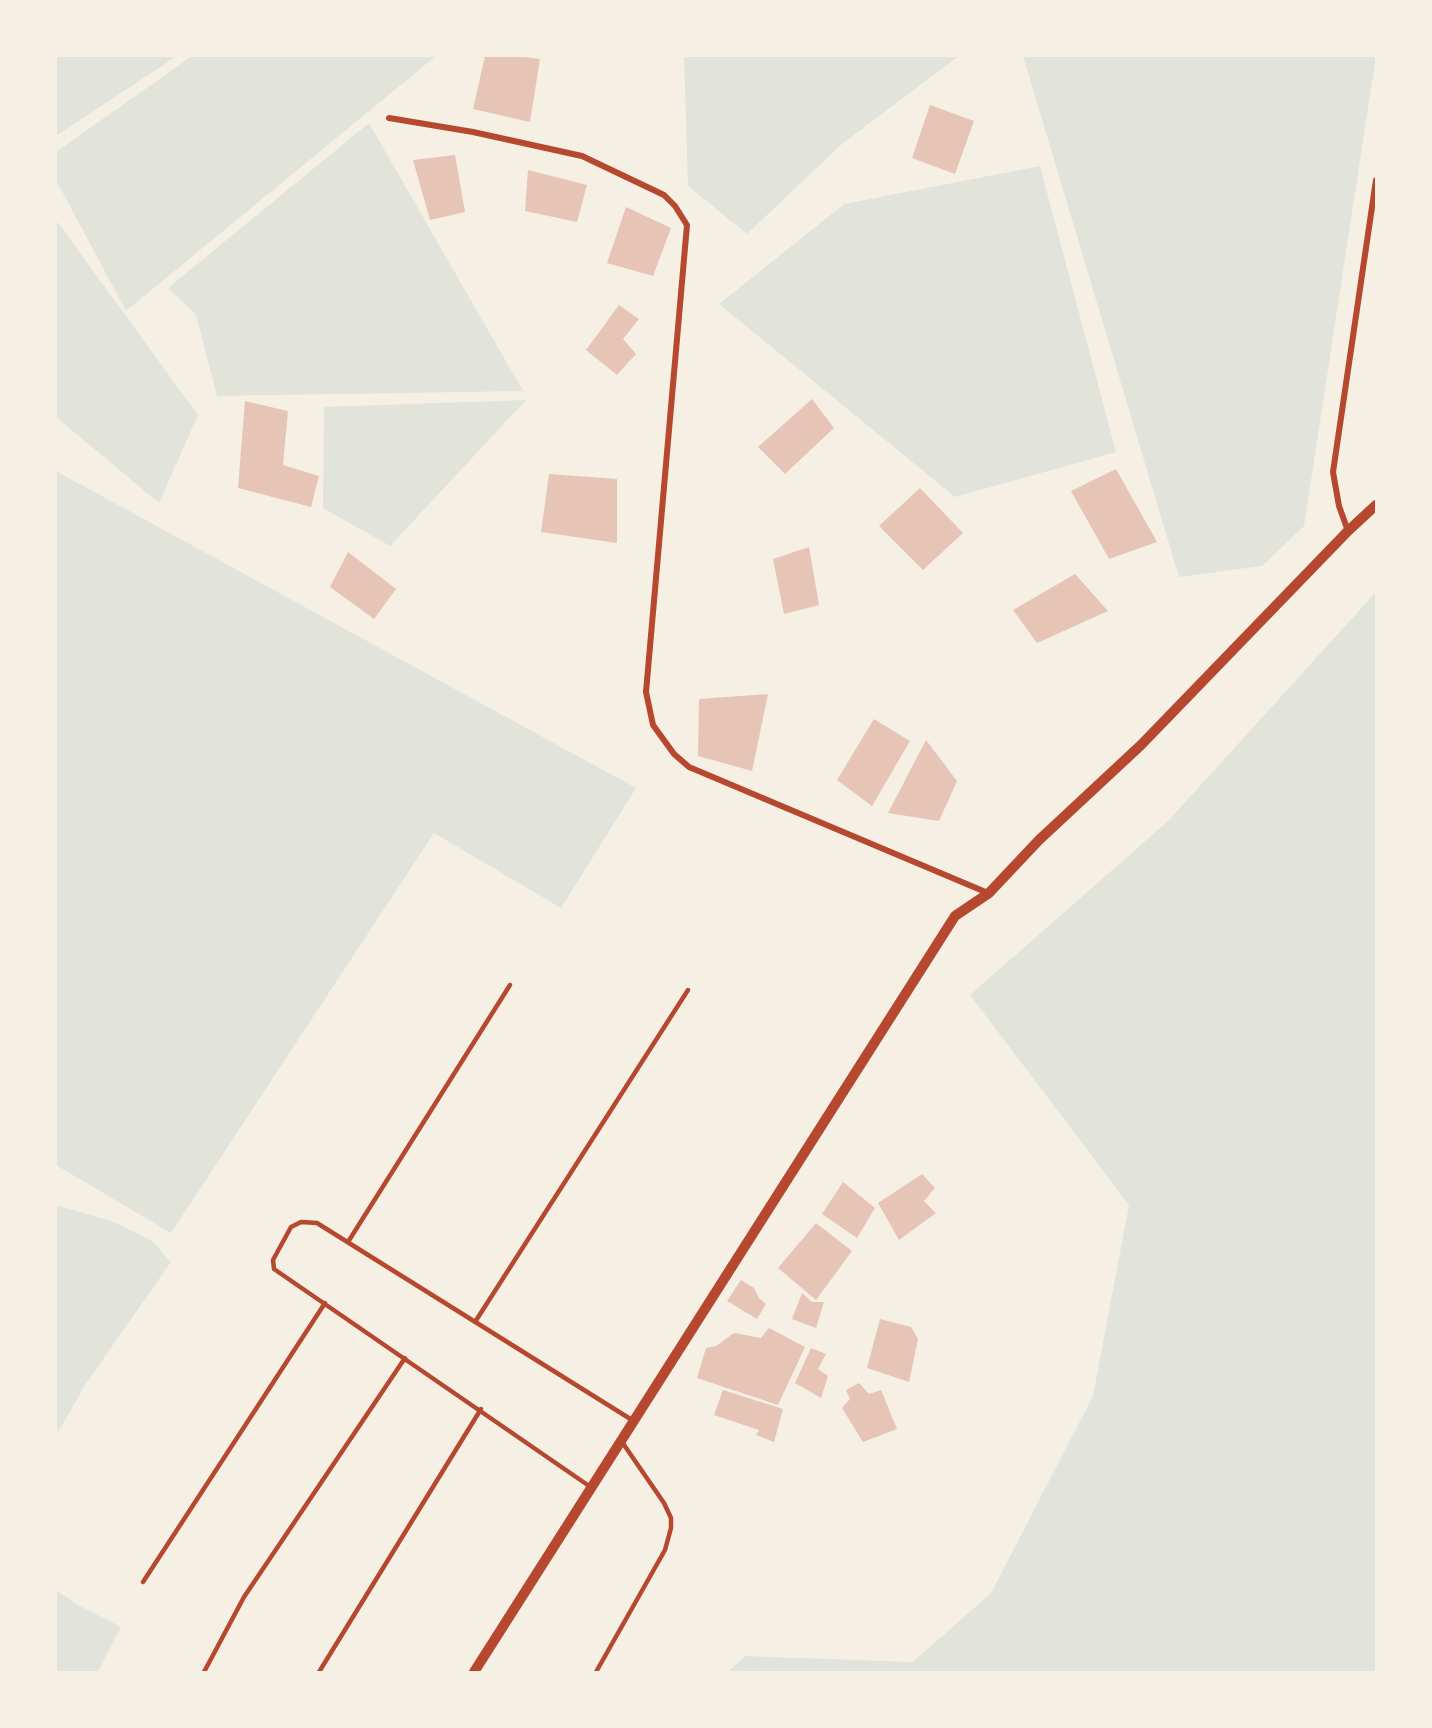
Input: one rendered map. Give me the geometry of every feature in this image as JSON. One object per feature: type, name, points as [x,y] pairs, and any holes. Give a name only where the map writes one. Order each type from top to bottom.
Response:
[{"type":"street","points":[[389,118],[473,132],[582,156],[664,195],[675,206],[687,225],[646,692],[653,725],[674,754],[689,766],[988,893]]},
{"type":"street","points":[[1348,531],[1339,506],[1333,472],[1377,180]]},
{"type":"street","points":[[474,1672],[955,916],[988,893],[1039,840],[1141,745],[1348,531],[1377,506]]},
{"type":"lane","points":[[348,1242],[510,985]]},
{"type":"lane","points":[[475,1322],[688,990]]},
{"type":"lane","points":[[592,1488],[481,1409],[274,1269],[273,1260],[291,1227],[301,1222],[316,1223],[634,1422]]},
{"type":"lane","points":[[143,1582],[325,1303]]},
{"type":"lane","points":[[204,1672],[244,1597],[405,1358]]},
{"type":"lane","points":[[319,1672],[481,1409]]},
{"type":"lane","points":[[596,1672],[665,1550],[672,1528],[671,1518],[664,1503],[622,1442]]},
{"type":"shaded area","points":[[56,56],[177,56],[56,136]]},
{"type":"shaded area","points":[[192,56],[436,56],[126,311],[56,180],[56,152]]},
{"type":"shaded area","points":[[684,56],[959,56],[842,144],[747,234],[688,186]]},
{"type":"shaded area","points":[[1023,56],[1376,56],[1304,526],[1262,566],[1179,577]]},
{"type":"shaded area","points":[[369,123],[523,391],[217,396],[196,315],[168,288]]},
{"type":"shaded area","points":[[1040,166],[1116,452],[955,497],[719,304],[844,204]]},
{"type":"shaded area","points":[[56,220],[198,415],[159,503],[56,417]]},
{"type":"shaded area","points":[[526,400],[390,546],[323,508],[324,407]]},
{"type":"shaded area","points":[[56,471],[636,788],[561,908],[434,833],[171,1233],[56,1165]]},
{"type":"shaded area","points":[[1376,592],[1376,1672],[728,1672],[745,1656],[913,1662],[991,1593],[1093,1396],[1129,1205],[970,995],[1168,821]]},
{"type":"shaded area","points":[[56,1205],[111,1221],[151,1240],[171,1262],[85,1385],[56,1436]]},
{"type":"shaded area","points":[[56,1590],[78,1605],[121,1627],[98,1672],[56,1672]]},
{"type":"building","points":[[485,56],[519,56],[540,59],[530,122],[473,109]]},
{"type":"building","points":[[930,105],[974,121],[955,174],[912,158]]},
{"type":"building","points":[[455,155],[465,212],[430,220],[413,160]]},
{"type":"building","points":[[528,170],[587,185],[577,222],[525,211]]},
{"type":"building","points":[[626,207],[671,228],[653,276],[607,263]]},
{"type":"building","points":[[619,305],[639,319],[623,339],[636,354],[617,375],[586,350]]},
{"type":"building","points":[[812,399],[834,428],[785,474],[758,447]]},
{"type":"building","points":[[245,401],[288,411],[283,465],[319,476],[311,507],[238,488]]},
{"type":"building","points":[[1116,469],[1157,542],[1109,559],[1071,491]]},
{"type":"building","points":[[549,474],[617,479],[617,543],[541,532]]},
{"type":"building","points":[[920,488],[963,533],[923,570],[879,526]]},
{"type":"building","points":[[809,547],[819,605],[784,614],[773,559]]},
{"type":"building","points":[[348,552],[396,589],[374,619],[330,587]]},
{"type":"building","points":[[1075,574],[1108,611],[1037,643],[1013,610]]},
{"type":"building","points":[[768,694],[752,771],[698,756],[699,699]]},
{"type":"building","points":[[874,719],[910,741],[872,806],[837,780]]},
{"type":"building","points":[[926,740],[957,781],[939,821],[888,813]]},
{"type":"building","points":[[922,1174],[935,1188],[924,1201],[936,1213],[899,1240],[878,1203]]},
{"type":"building","points":[[843,1182],[875,1208],[857,1238],[822,1214]]},
{"type":"building","points":[[816,1223],[852,1251],[816,1300],[778,1268]]},
{"type":"building","points":[[741,1280],[754,1288],[759,1298],[766,1304],[757,1319],[727,1301]]},
{"type":"building","points":[[802,1293],[812,1302],[824,1302],[816,1328],[792,1319]]},
{"type":"building","points":[[880,1319],[911,1327],[918,1339],[909,1382],[867,1368]]},
{"type":"building","points":[[769,1328],[805,1347],[778,1405],[697,1378],[706,1348],[716,1346],[734,1333],[761,1338]]},
{"type":"building","points":[[811,1348],[826,1354],[818,1369],[828,1376],[821,1398],[795,1383]]},
{"type":"building","points":[[859,1383],[869,1394],[881,1390],[897,1429],[863,1442],[842,1408],[850,1399],[846,1390]]},
{"type":"building","points":[[723,1390],[783,1409],[774,1442],[756,1435],[759,1430],[714,1415]]}]
